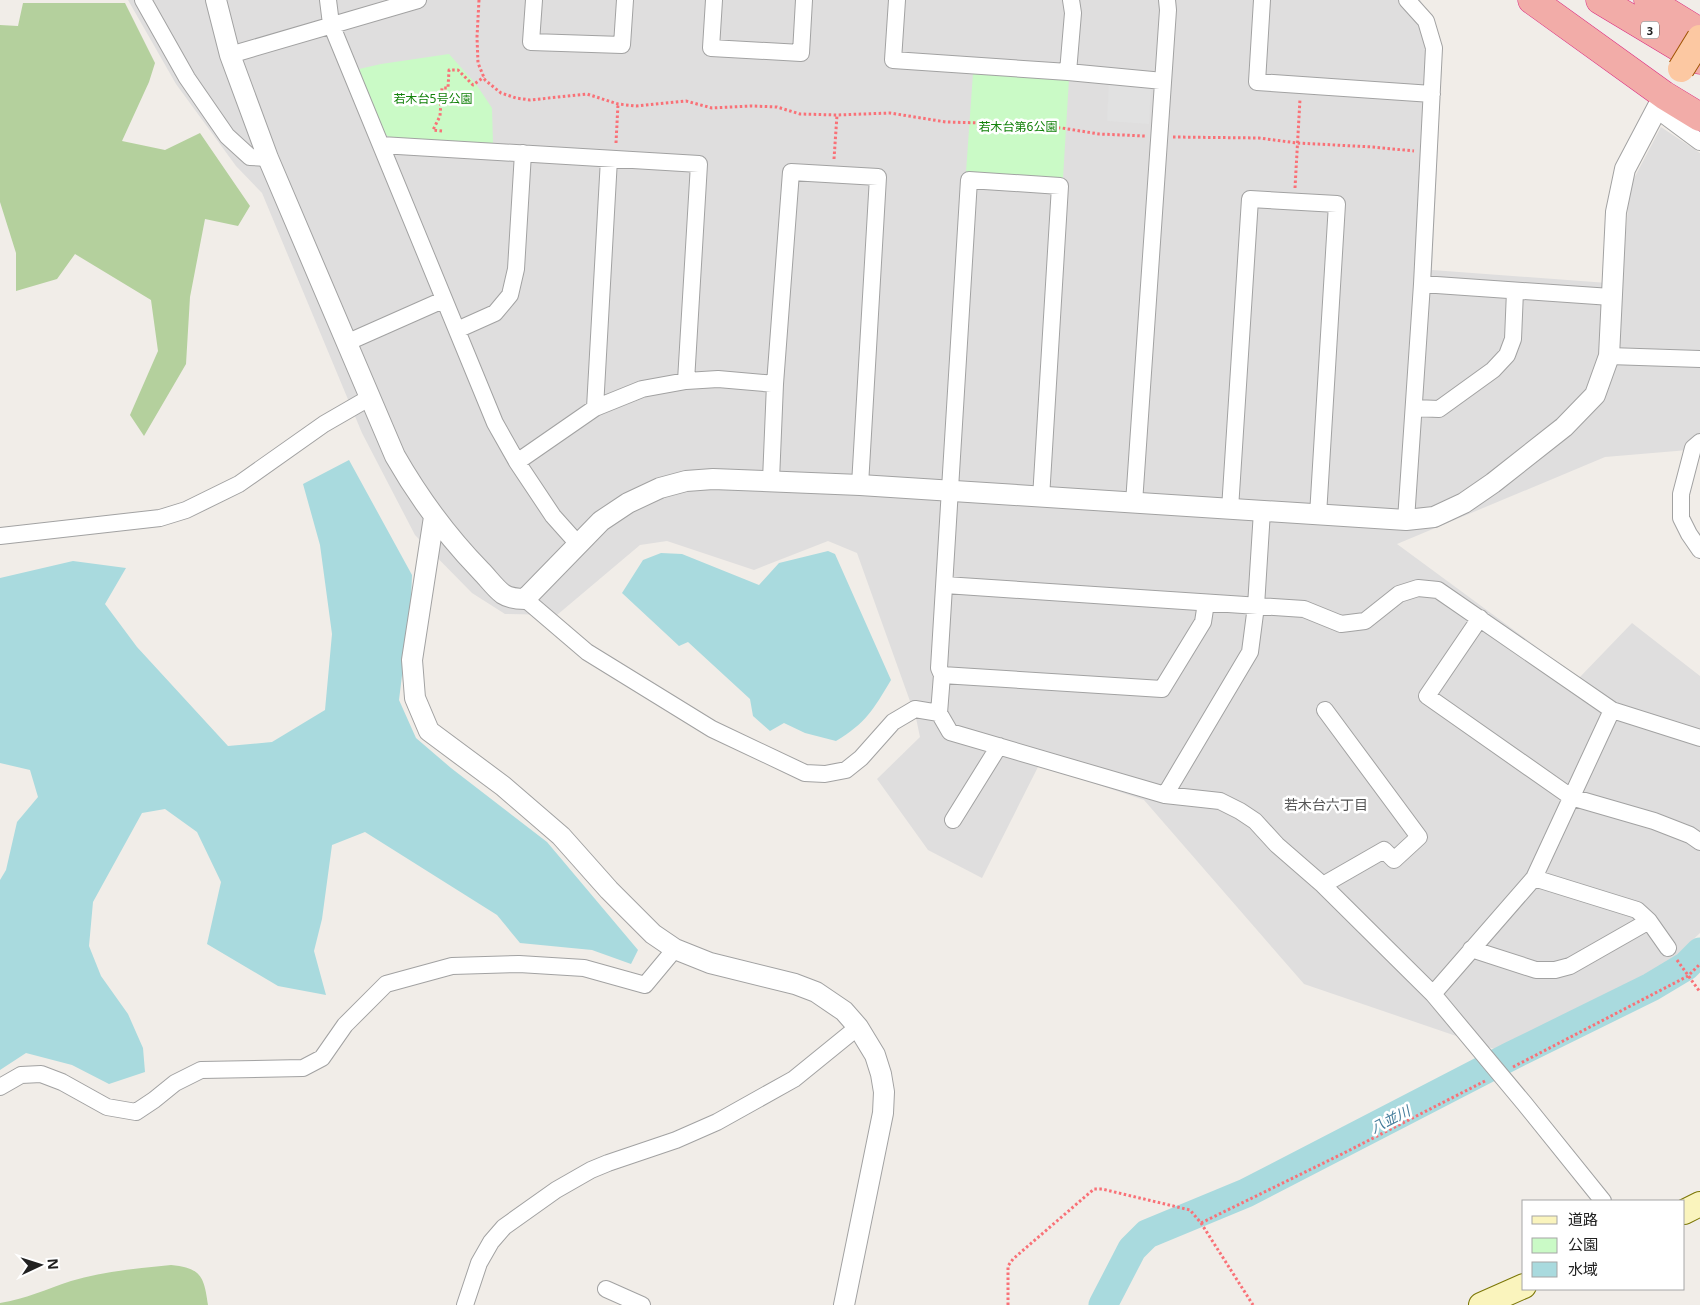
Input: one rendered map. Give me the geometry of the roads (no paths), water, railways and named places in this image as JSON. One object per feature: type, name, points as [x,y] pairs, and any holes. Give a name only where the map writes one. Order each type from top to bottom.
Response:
[{"type":"highway","points":[[1532,0],[1661,103],[1700,117]]},
{"type":"highway","name":"3","points":[[1600,0],[1691,64]]},
{"type":"highway","name":"3","points":[[1648,0],[1700,32]]},
{"type":"main road","points":[[1691,64],[1700,38]]},
{"type":"main road","points":[[1685,1212],[1700,1204]]},
{"type":"main road","points":[[1481,1305],[1522,1287]]},
{"type":"street","points":[[143,0],[187,78],[227,136],[250,157],[268,158]]},
{"type":"street","points":[[216,0],[230,55],[268,158],[395,456],[412,486],[434,517],[468,558],[503,594],[515,599],[525,599],[587,652],[712,729],[805,773],[825,774],[846,770],[861,758],[893,722],[915,709],[939,713]]},
{"type":"street","points":[[328,0],[331,24],[495,422],[517,462],[553,516],[578,544]]},
{"type":"street","points":[[230,55],[418,0]]},
{"type":"street","points":[[534,0],[531,42],[622,45],[625,0]]},
{"type":"street","points":[[714,0],[711,48],[801,54],[804,0]]},
{"type":"street","points":[[897,0],[893,60],[1163,80]]},
{"type":"street","points":[[1068,72],[1073,14],[1070,0]]},
{"type":"street","points":[[1134,503],[1167,0]]},
{"type":"street","points":[[1262,0],[1257,82],[1432,94]]},
{"type":"street","points":[[1406,520],[1422,284],[1434,48],[1426,22],[1407,0]]},
{"type":"street","points":[[525,599],[601,521],[628,503],[660,488],[686,481],[713,479],[770,480],[1406,520],[1434,516],[1464,503],[1493,483],[1564,427],[1595,395],[1609,356],[1616,212],[1625,169],[1661,103],[1700,142]]},
{"type":"street","points":[[381,144],[699,164],[686,381]]},
{"type":"street","points":[[457,330],[495,313],[510,295],[516,269],[524,153]]},
{"type":"street","points":[[594,408],[612,159]]},
{"type":"street","points":[[770,480],[775,384],[791,172],[833,174],[878,177],[860,485]]},
{"type":"street","points":[[1041,498],[1060,186],[969,180],[939,668],[942,675],[939,713],[950,732],[1165,795],[1220,801],[1255,821],[1277,845],[1323,885],[1433,994],[1602,1200]]},
{"type":"street","points":[[1230,509],[1250,199],[1338,204],[1318,515]]},
{"type":"street","points":[[1422,284],[1611,297]]},
{"type":"street","points":[[1414,408],[1439,409],[1493,370],[1502,360],[1513,339],[1515,291]]},
{"type":"street","points":[[346,343],[444,300]]},
{"type":"street","points":[[1609,356],[1700,359]]},
{"type":"street","points":[[517,462],[594,408],[642,389],[686,381],[718,379],[775,384]]},
{"type":"street","points":[[0,536],[160,518],[186,510],[239,484],[324,424],[369,398]]},
{"type":"street","points":[[1700,442],[1693,448],[1681,494],[1681,518],[1700,550]]},
{"type":"street","points":[[1165,795],[1250,652],[1256,606],[1262,511]]},
{"type":"street","points":[[434,517],[412,660],[415,698],[429,731],[503,786],[561,836],[653,934],[675,949],[710,963],[795,984],[816,992],[844,1011],[858,1027],[875,1055],[884,1092],[883,1113],[844,1305]]},
{"type":"street","points":[[945,585],[1304,609],[1324,619],[1341,624],[1365,620],[1399,594],[1418,588],[1438,590],[1612,710],[1700,738]]},
{"type":"street","points":[[942,675],[1162,689],[1203,622],[1206,602]]},
{"type":"street","points":[[1480,618],[1427,696],[1571,797],[1654,821],[1690,835],[1700,842]]},
{"type":"street","points":[[1323,885],[1384,850],[1394,860],[1419,837],[1325,710]]},
{"type":"street","points":[[1433,994],[1534,878],[1612,710]]},
{"type":"street","points":[[953,820],[999,746]]},
{"type":"street","points":[[1534,878],[1637,910],[1649,921],[1668,948]]},
{"type":"street","points":[[1471,950],[1536,970],[1556,970],[1570,966],[1649,921]]},
{"type":"street","points":[[0,1087],[22,1075],[41,1074],[62,1082],[107,1108],[136,1112],[175,1084],[201,1070],[303,1068],[322,1058],[346,1024],[386,984],[452,966],[519,964],[584,968],[645,984],[675,949]]},
{"type":"street","points":[[465,1305],[479,1263],[491,1242],[504,1227],[556,1190],[591,1170],[676,1140],[716,1122],[794,1079],[858,1027]]},
{"type":"street","points":[[606,1289],[642,1305]]},
{"type":"water","points":[[349,460],[412,575],[411,602],[399,700],[416,738],[451,768],[547,842],[638,950],[631,964],[592,950],[520,943],[497,915],[365,832],[332,845],[322,919],[314,951],[326,995],[278,986],[207,944],[221,882],[197,832],[165,809],[142,813],[93,902],[89,946],[101,976],[128,1014],[143,1048],[145,1072],[109,1084],[72,1065],[26,1053],[0,1070],[0,880],[6,870],[17,822],[38,797],[30,770],[0,763],[0,578],[73,561],[126,568],[105,604],[137,647],[228,746],[272,742],[325,710],[332,634],[320,545],[303,484]]},
{"type":"water","points":[[828,551],[835,554],[891,680],[862,722],[836,741],[805,733],[784,723],[770,731],[753,716],[750,699],[688,642],[679,646],[622,593],[643,560],[661,553],[682,554],[759,585],[779,563]]},
{"type":"waterway","name":"八並川","points":[[1103,1305],[1132,1249],[1147,1234],[1246,1193],[1511,1056],[1651,987],[1686,966],[1700,952]]},
{"type":"district","name":"若木台六丁目","points":[[1326,804]]},
{"type":"park label","name":"若木台5号公園","points":[[433,98]]},
{"type":"park label","name":"若木台第6公園","points":[[1018,126]]}]
